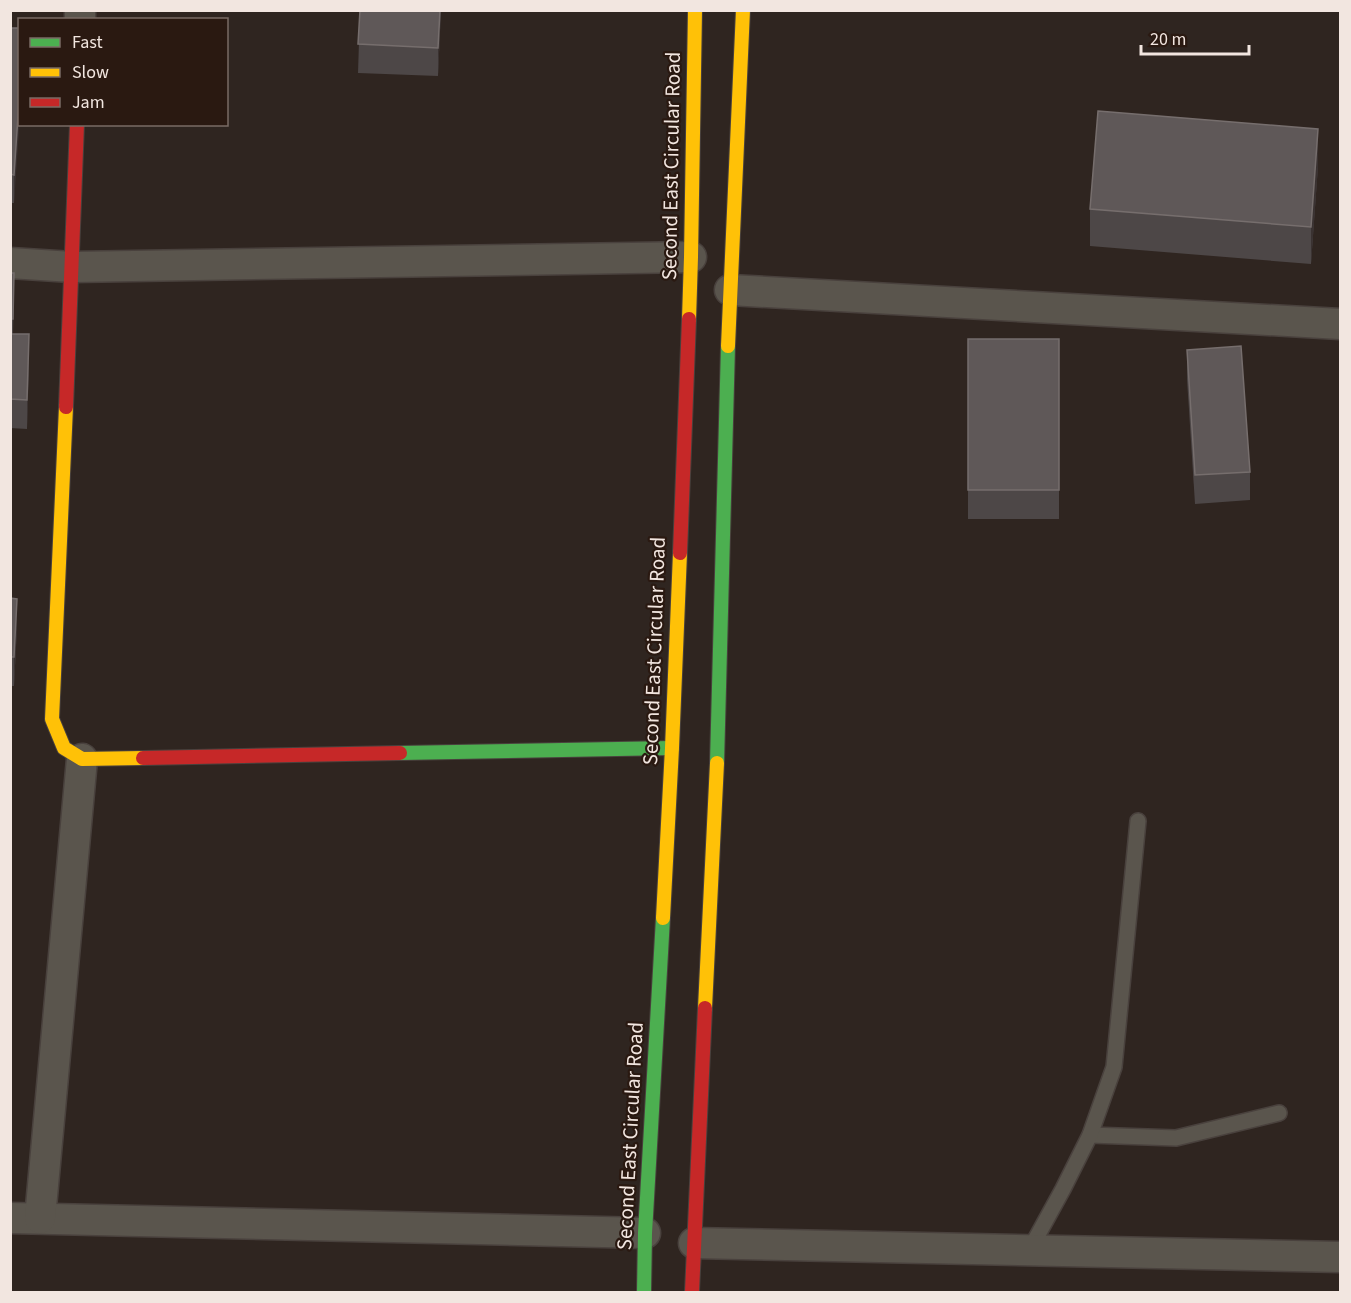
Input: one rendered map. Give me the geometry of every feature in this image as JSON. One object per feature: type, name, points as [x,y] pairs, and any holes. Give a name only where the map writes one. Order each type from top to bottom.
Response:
[{"type":"main road","name":"Second East Circular Road","points":[[644,1293],[645,1233],[672,748],[691,256],[695,10]]},
{"type":"main road","points":[[692,1293],[716,781],[730,290],[743,10]]},
{"type":"main road","points":[[77,126],[52,719],[64,748],[82,759],[672,748]]},
{"type":"street","points":[[10,263],[72,267],[691,256]]},
{"type":"street","points":[[730,290],[1341,324]]},
{"type":"street","points":[[40,1218],[82,759]]},
{"type":"street","points":[[10,1218],[645,1233]]},
{"type":"street","points":[[694,1243],[1341,1257]]},
{"type":"lane","points":[[1029,1251],[1090,1135],[1114,1067],[1138,821]]},
{"type":"lane","points":[[1090,1135],[1176,1138],[1279,1113]]},
{"type":"building","points":[[360,10],[440,10],[438,48],[358,44]]},
{"type":"building","points":[[10,28],[18,28],[18,116],[14,175],[10,174]]},
{"type":"building","points":[[1098,111],[1318,129],[1311,227],[1090,209]]},
{"type":"building","points":[[10,273],[14,273],[13,319],[10,319]]},
{"type":"building","points":[[10,334],[29,334],[27,400],[10,399]]},
{"type":"building","points":[[968,339],[1059,339],[1059,490],[968,490]]},
{"type":"building","points":[[1241,346],[1250,472],[1195,475],[1187,350]]},
{"type":"building","points":[[10,598],[17,599],[14,657],[10,657]]},
{"type":"traffic: fast","points":[[717,763],[728,346]]},
{"type":"traffic: fast","points":[[400,753],[672,748]]},
{"type":"traffic: fast","points":[[644,1292],[645,1233],[663,918]]},
{"type":"traffic: slow","points":[[689,319],[695,10]]},
{"type":"traffic: slow","points":[[728,346],[743,10]]},
{"type":"traffic: slow","points":[[66,407],[52,719],[64,748],[82,759],[143,758]]},
{"type":"traffic: slow","points":[[663,918],[680,553]]},
{"type":"traffic: slow","points":[[705,1008],[717,763]]},
{"type":"traffic: jam","points":[[66,407],[77,126]]},
{"type":"traffic: jam","points":[[680,553],[689,319]]},
{"type":"traffic: jam","points":[[143,758],[400,753]]},
{"type":"traffic: jam","points":[[692,1292],[705,1008]]}]
